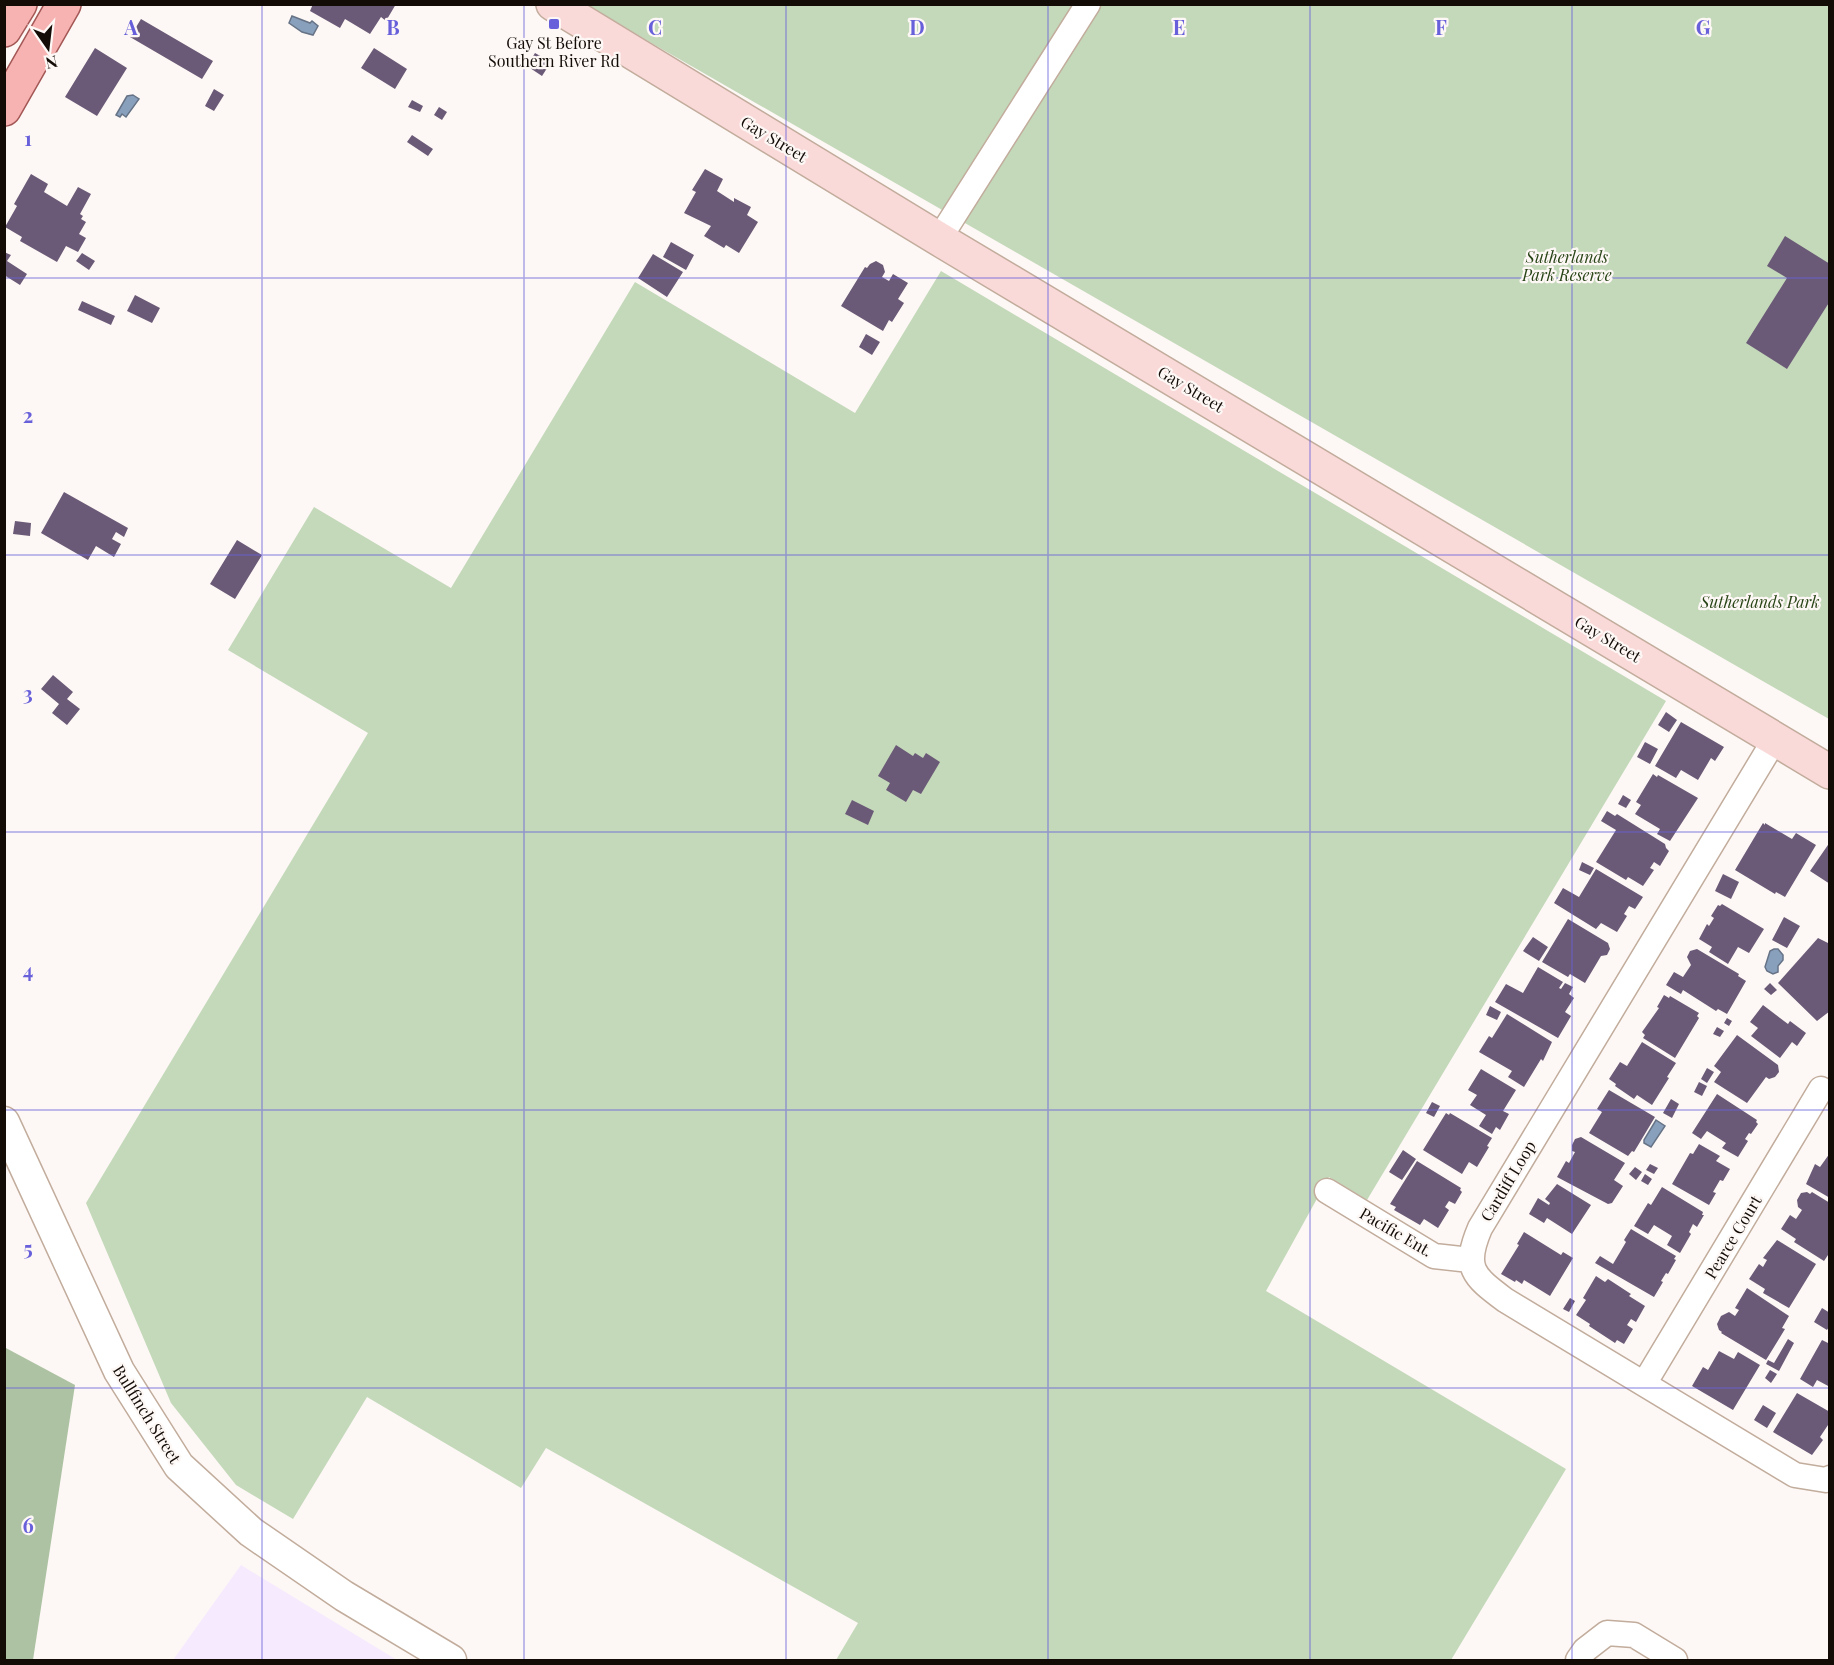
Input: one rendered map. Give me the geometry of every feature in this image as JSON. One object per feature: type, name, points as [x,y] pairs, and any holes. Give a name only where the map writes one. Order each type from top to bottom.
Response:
[{"type":"main road","points":[[4,30],[20,4]]},
{"type":"main road","points":[[4,109],[64,4]]},
{"type":"main road","name":"Gay Street","points":[[553,4],[939,239],[1830,772]]},
{"type":"street","points":[[939,239],[1088,4]]},
{"type":"street","name":"Cardiff Loop","points":[[1470,1260],[1480,1228],[1775,739]]},
{"type":"street","name":"Pearce Court","points":[[1644,1384],[1821,1089]]},
{"type":"street","name":"Bullfinch Street","points":[[4,1122],[119,1371],[179,1466],[251,1532],[344,1596],[451,1660]]},
{"type":"street","name":"Pacific Ent.","points":[[1327,1191],[1434,1256],[1470,1260]]},
{"type":"street","points":[[1470,1260],[1480,1281],[1505,1300],[1795,1475],[1830,1479]]},
{"type":"street","points":[[1578,1660],[1584,1650],[1607,1634],[1634,1635],[1675,1660]]},
{"type":"shaded area","points":[[241,1565],[397,1660],[173,1660]]},
{"type":"green space","name":"Sutherlands Park Reserve","points":[[588,5],[1829,5],[1829,719],[653,44]]},
{"type":"green space","points":[[941,271],[1666,701],[1367,1200],[1329,1177],[1266,1291],[1566,1469],[1451,1660],[836,1660],[858,1623],[546,1448],[521,1488],[367,1397],[293,1519],[236,1485],[171,1403],[86,1203],[368,733],[228,650],[314,507],[451,588],[635,282],[855,413]]},
{"type":"green space","points":[[4,1347],[75,1385],[33,1660],[5,1660]]},
{"type":"water","points":[[292,16],[310,23],[312,21],[318,26],[313,35],[302,32],[289,23]]},
{"type":"water","points":[[133,95],[139,99],[126,117],[122,114],[120,117],[116,115],[127,96]]},
{"type":"water","points":[[1778,949],[1783,955],[1783,960],[1778,966],[1778,972],[1773,974],[1765,967],[1770,951]]},
{"type":"water","points":[[1656,1120],[1665,1126],[1651,1147],[1644,1143],[1644,1140]]},
{"type":"building","points":[[313,4],[396,4],[386,21],[381,17],[370,34],[345,19],[340,28],[310,11]]},
{"type":"building","points":[[141,19],[213,61],[202,79],[130,37]]},
{"type":"building","points":[[95,48],[127,68],[97,116],[65,97]]},
{"type":"building","points":[[374,48],[407,69],[395,89],[361,68]]},
{"type":"building","points":[[535,53],[551,62],[542,76],[527,66]]},
{"type":"building","points":[[214,89],[224,95],[214,111],[205,106]]},
{"type":"building","points":[[412,100],[423,106],[420,112],[408,107]]},
{"type":"building","points":[[439,107],[447,112],[442,120],[434,115]]},
{"type":"building","points":[[412,135],[433,149],[428,156],[407,142]]},
{"type":"building","points":[[705,169],[723,179],[717,191],[734,202],[734,198],[751,207],[747,215],[758,222],[739,253],[726,245],[724,248],[704,236],[711,226],[684,213],[696,192],[692,190]]},
{"type":"building","points":[[31,174],[48,184],[44,192],[67,206],[78,187],[91,194],[80,214],[83,216],[81,219],[86,222],[79,234],[86,238],[78,252],[66,246],[57,262],[20,241],[22,237],[5,227],[17,206],[14,204]]},
{"type":"building","points":[[1785,236],[1830,264],[1830,301],[1787,369],[1746,343],[1787,278],[1767,266]]},
{"type":"building","points":[[671,242],[694,255],[686,270],[663,257]]},
{"type":"building","points":[[4,252],[11,255],[7,261],[27,274],[20,285],[4,275]]},
{"type":"building","points":[[82,253],[95,261],[89,270],[76,261]]},
{"type":"building","points":[[653,254],[683,272],[667,297],[638,278]]},
{"type":"building","points":[[876,261],[883,265],[885,272],[882,277],[889,281],[893,274],[908,283],[898,299],[904,303],[892,322],[889,320],[883,331],[841,306],[865,267],[867,268]]},
{"type":"building","points":[[135,295],[160,308],[152,323],[127,311]]},
{"type":"building","points":[[82,301],[115,316],[111,325],[78,310]]},
{"type":"building","points":[[866,334],[880,342],[872,355],[859,347]]},
{"type":"building","points":[[64,492],[128,528],[124,537],[116,532],[112,539],[121,544],[114,557],[96,546],[88,560],[41,533]]},
{"type":"building","points":[[15,521],[31,523],[30,536],[13,534]]},
{"type":"building","points":[[237,540],[262,555],[235,599],[210,584]]},
{"type":"building","points":[[53,675],[73,692],[67,699],[80,709],[67,725],[52,713],[59,704],[41,689]]},
{"type":"building","points":[[1666,712],[1677,720],[1669,732],[1658,725]]},
{"type":"building","points":[[1681,722],[1724,747],[1715,761],[1711,758],[1698,780],[1681,770],[1676,778],[1655,766]]},
{"type":"building","points":[[1645,742],[1658,749],[1650,764],[1637,757]]},
{"type":"building","points":[[896,745],[913,756],[915,753],[923,758],[926,753],[940,762],[921,794],[913,790],[906,802],[886,790],[890,783],[878,776]]},
{"type":"building","points":[[1653,774],[1698,798],[1670,841],[1657,834],[1660,829],[1635,814],[1641,805],[1636,802]]},
{"type":"building","points":[[1623,795],[1631,800],[1626,808],[1618,804]]},
{"type":"building","points":[[852,800],[874,811],[868,825],[845,814]]},
{"type":"building","points":[[1607,811],[1615,816],[1617,814],[1665,844],[1669,851],[1660,866],[1654,862],[1650,868],[1654,870],[1643,886],[1628,877],[1626,880],[1596,862],[1616,830],[1601,821]]},
{"type":"building","points":[[1763,823],[1792,839],[1796,833],[1816,845],[1785,897],[1776,892],[1775,894],[1735,870]]},
{"type":"building","points":[[1830,842],[1830,884],[1810,871]]},
{"type":"building","points":[[1582,862],[1594,868],[1590,875],[1579,870]]},
{"type":"building","points":[[1596,869],[1643,897],[1635,909],[1629,906],[1624,914],[1627,916],[1617,932],[1601,923],[1596,929],[1554,903],[1563,888],[1579,897]]},
{"type":"building","points":[[1723,874],[1739,882],[1731,899],[1715,891]]},
{"type":"building","points":[[1722,904],[1764,929],[1749,953],[1738,947],[1728,964],[1709,952],[1712,947],[1699,939],[1707,924],[1709,926],[1714,918],[1711,916],[1718,905]]},
{"type":"building","points":[[1784,917],[1800,926],[1787,948],[1772,940]]},
{"type":"building","points":[[1568,919],[1608,943],[1610,949],[1607,955],[1601,956],[1585,983],[1570,974],[1568,977],[1542,962]]},
{"type":"building","points":[[1533,937],[1548,947],[1539,961],[1523,951]]},
{"type":"building","points":[[1818,938],[1830,944],[1830,1011],[1817,1021],[1778,983]]},
{"type":"building","points":[[1697,949],[1739,974],[1738,976],[1746,981],[1727,1014],[1718,1009],[1716,1011],[1683,990],[1681,994],[1666,985],[1674,972],[1683,977],[1691,965],[1687,957],[1690,951]]},
{"type":"building","points":[[1538,967],[1563,982],[1559,988],[1561,989],[1565,983],[1573,987],[1569,994],[1574,998],[1565,1012],[1571,1016],[1558,1038],[1495,1002],[1506,984],[1523,993]]},
{"type":"building","points":[[1770,983],[1777,990],[1771,995],[1764,989]]},
{"type":"building","points":[[1664,995],[1669,998],[1670,996],[1699,1013],[1697,1016],[1699,1018],[1675,1058],[1643,1038],[1645,1035],[1642,1032],[1659,1008],[1657,1007]]},
{"type":"building","points":[[1763,1005],[1788,1024],[1790,1021],[1806,1033],[1797,1046],[1792,1042],[1780,1058],[1751,1036],[1758,1028],[1750,1022]]},
{"type":"building","points":[[1490,1006],[1501,1012],[1497,1020],[1486,1015]]},
{"type":"building","points":[[1507,1014],[1552,1042],[1543,1061],[1541,1059],[1524,1087],[1508,1077],[1512,1071],[1479,1052],[1489,1036],[1492,1038]]},
{"type":"building","points":[[1727,1018],[1732,1021],[1729,1026],[1724,1023]]},
{"type":"building","points":[[1717,1027],[1724,1031],[1720,1037],[1713,1034]]},
{"type":"building","points":[[1737,1035],[1778,1065],[1779,1072],[1775,1077],[1769,1079],[1766,1077],[1747,1103],[1714,1082],[1721,1072],[1714,1066]]},
{"type":"building","points":[[1642,1042],[1676,1063],[1652,1105],[1637,1095],[1634,1099],[1609,1079],[1620,1062],[1627,1066]]},
{"type":"building","points":[[1707,1068],[1714,1072],[1707,1083],[1701,1079]]},
{"type":"building","points":[[1481,1069],[1516,1090],[1503,1111],[1509,1114],[1500,1130],[1496,1127],[1492,1134],[1479,1126],[1486,1115],[1470,1105],[1477,1095],[1468,1090]]},
{"type":"building","points":[[1699,1082],[1707,1086],[1702,1096],[1694,1092]]},
{"type":"building","points":[[1609,1090],[1655,1117],[1634,1152],[1632,1151],[1628,1156],[1589,1133],[1602,1112],[1597,1109]]},
{"type":"building","points":[[1717,1094],[1757,1120],[1758,1124],[1745,1139],[1748,1141],[1738,1157],[1722,1148],[1726,1143],[1707,1131],[1701,1139],[1692,1133]]},
{"type":"building","points":[[1671,1099],[1679,1104],[1672,1118],[1663,1113]]},
{"type":"building","points":[[1432,1102],[1440,1106],[1434,1117],[1426,1113]]},
{"type":"building","points":[[1446,1113],[1449,1115],[1450,1113],[1492,1138],[1477,1167],[1469,1162],[1462,1174],[1423,1150]]},
{"type":"building","points":[[1581,1137],[1625,1163],[1614,1180],[1623,1186],[1612,1203],[1608,1204],[1557,1177],[1566,1161],[1569,1163],[1575,1152],[1572,1151],[1572,1145],[1575,1139]]},
{"type":"building","points":[[1699,1144],[1720,1156],[1716,1161],[1730,1169],[1713,1192],[1716,1193],[1709,1205],[1672,1184],[1690,1153],[1693,1154]]},
{"type":"building","points":[[1403,1150],[1416,1159],[1402,1180],[1389,1172]]},
{"type":"building","points":[[1830,1153],[1830,1198],[1806,1184],[1815,1164],[1820,1167]]},
{"type":"building","points":[[1417,1161],[1461,1188],[1462,1192],[1455,1204],[1449,1201],[1445,1207],[1449,1210],[1438,1228],[1424,1219],[1420,1225],[1394,1210],[1396,1207],[1390,1204]]},
{"type":"building","points":[[1650,1164],[1658,1168],[1654,1174],[1646,1170]]},
{"type":"building","points":[[1635,1167],[1642,1172],[1636,1180],[1629,1174]]},
{"type":"building","points":[[1645,1174],[1652,1179],[1648,1185],[1641,1181]]},
{"type":"building","points":[[1557,1184],[1591,1205],[1572,1234],[1547,1218],[1544,1223],[1529,1214],[1538,1198],[1549,1205],[1550,1203],[1545,1199]]},
{"type":"building","points":[[1662,1187],[1703,1212],[1702,1215],[1704,1215],[1697,1227],[1693,1224],[1689,1232],[1691,1234],[1680,1253],[1667,1245],[1672,1236],[1654,1225],[1648,1234],[1634,1226],[1648,1203],[1651,1205]]},
{"type":"building","points":[[1812,1192],[1830,1203],[1830,1252],[1824,1261],[1794,1242],[1796,1239],[1781,1229],[1790,1215],[1796,1219],[1802,1210],[1798,1207],[1797,1200],[1801,1193],[1810,1194]]},
{"type":"building","points":[[1631,1229],[1676,1256],[1674,1259],[1676,1260],[1661,1281],[1663,1282],[1654,1297],[1595,1263],[1600,1256],[1613,1264]]},
{"type":"building","points":[[1524,1232],[1561,1255],[1563,1252],[1573,1258],[1550,1296],[1524,1280],[1522,1284],[1501,1274],[1519,1245],[1517,1244]]},
{"type":"building","points":[[1777,1240],[1816,1264],[1789,1308],[1763,1293],[1765,1289],[1749,1279],[1759,1264],[1763,1267],[1767,1260],[1763,1258]]},
{"type":"building","points":[[1596,1276],[1605,1282],[1608,1279],[1645,1306],[1636,1322],[1631,1319],[1627,1325],[1633,1329],[1624,1344],[1617,1340],[1615,1343],[1576,1315],[1586,1300],[1583,1298]]},
{"type":"building","points":[[1747,1288],[1789,1316],[1782,1328],[1785,1329],[1766,1360],[1721,1333],[1717,1324],[1721,1316],[1729,1312],[1735,1316],[1739,1310],[1735,1308]]},
{"type":"building","points":[[1570,1298],[1575,1301],[1569,1312],[1563,1309]]},
{"type":"building","points":[[1822,1308],[1830,1313],[1830,1325],[1827,1330],[1814,1322]]},
{"type":"building","points":[[1788,1339],[1794,1343],[1779,1371],[1766,1364],[1768,1360],[1774,1363]]},
{"type":"building","points":[[1822,1340],[1830,1344],[1830,1387],[1817,1380],[1813,1387],[1800,1379]]},
{"type":"building","points":[[1719,1351],[1734,1359],[1738,1352],[1760,1365],[1733,1410],[1692,1386],[1703,1367],[1708,1370]]},
{"type":"building","points":[[1770,1370],[1777,1374],[1771,1383],[1765,1378]]},
{"type":"building","points":[[1797,1393],[1830,1412],[1830,1422],[1820,1437],[1823,1440],[1812,1455],[1773,1432]]},
{"type":"building","points":[[1763,1405],[1776,1413],[1767,1428],[1754,1420]]},
{"type":"place","name":"Gay St Before Southern River Rd","points":[[554,24]]},
{"type":"park label","name":"Sutherlands Park","points":[[1760,602]]}]
